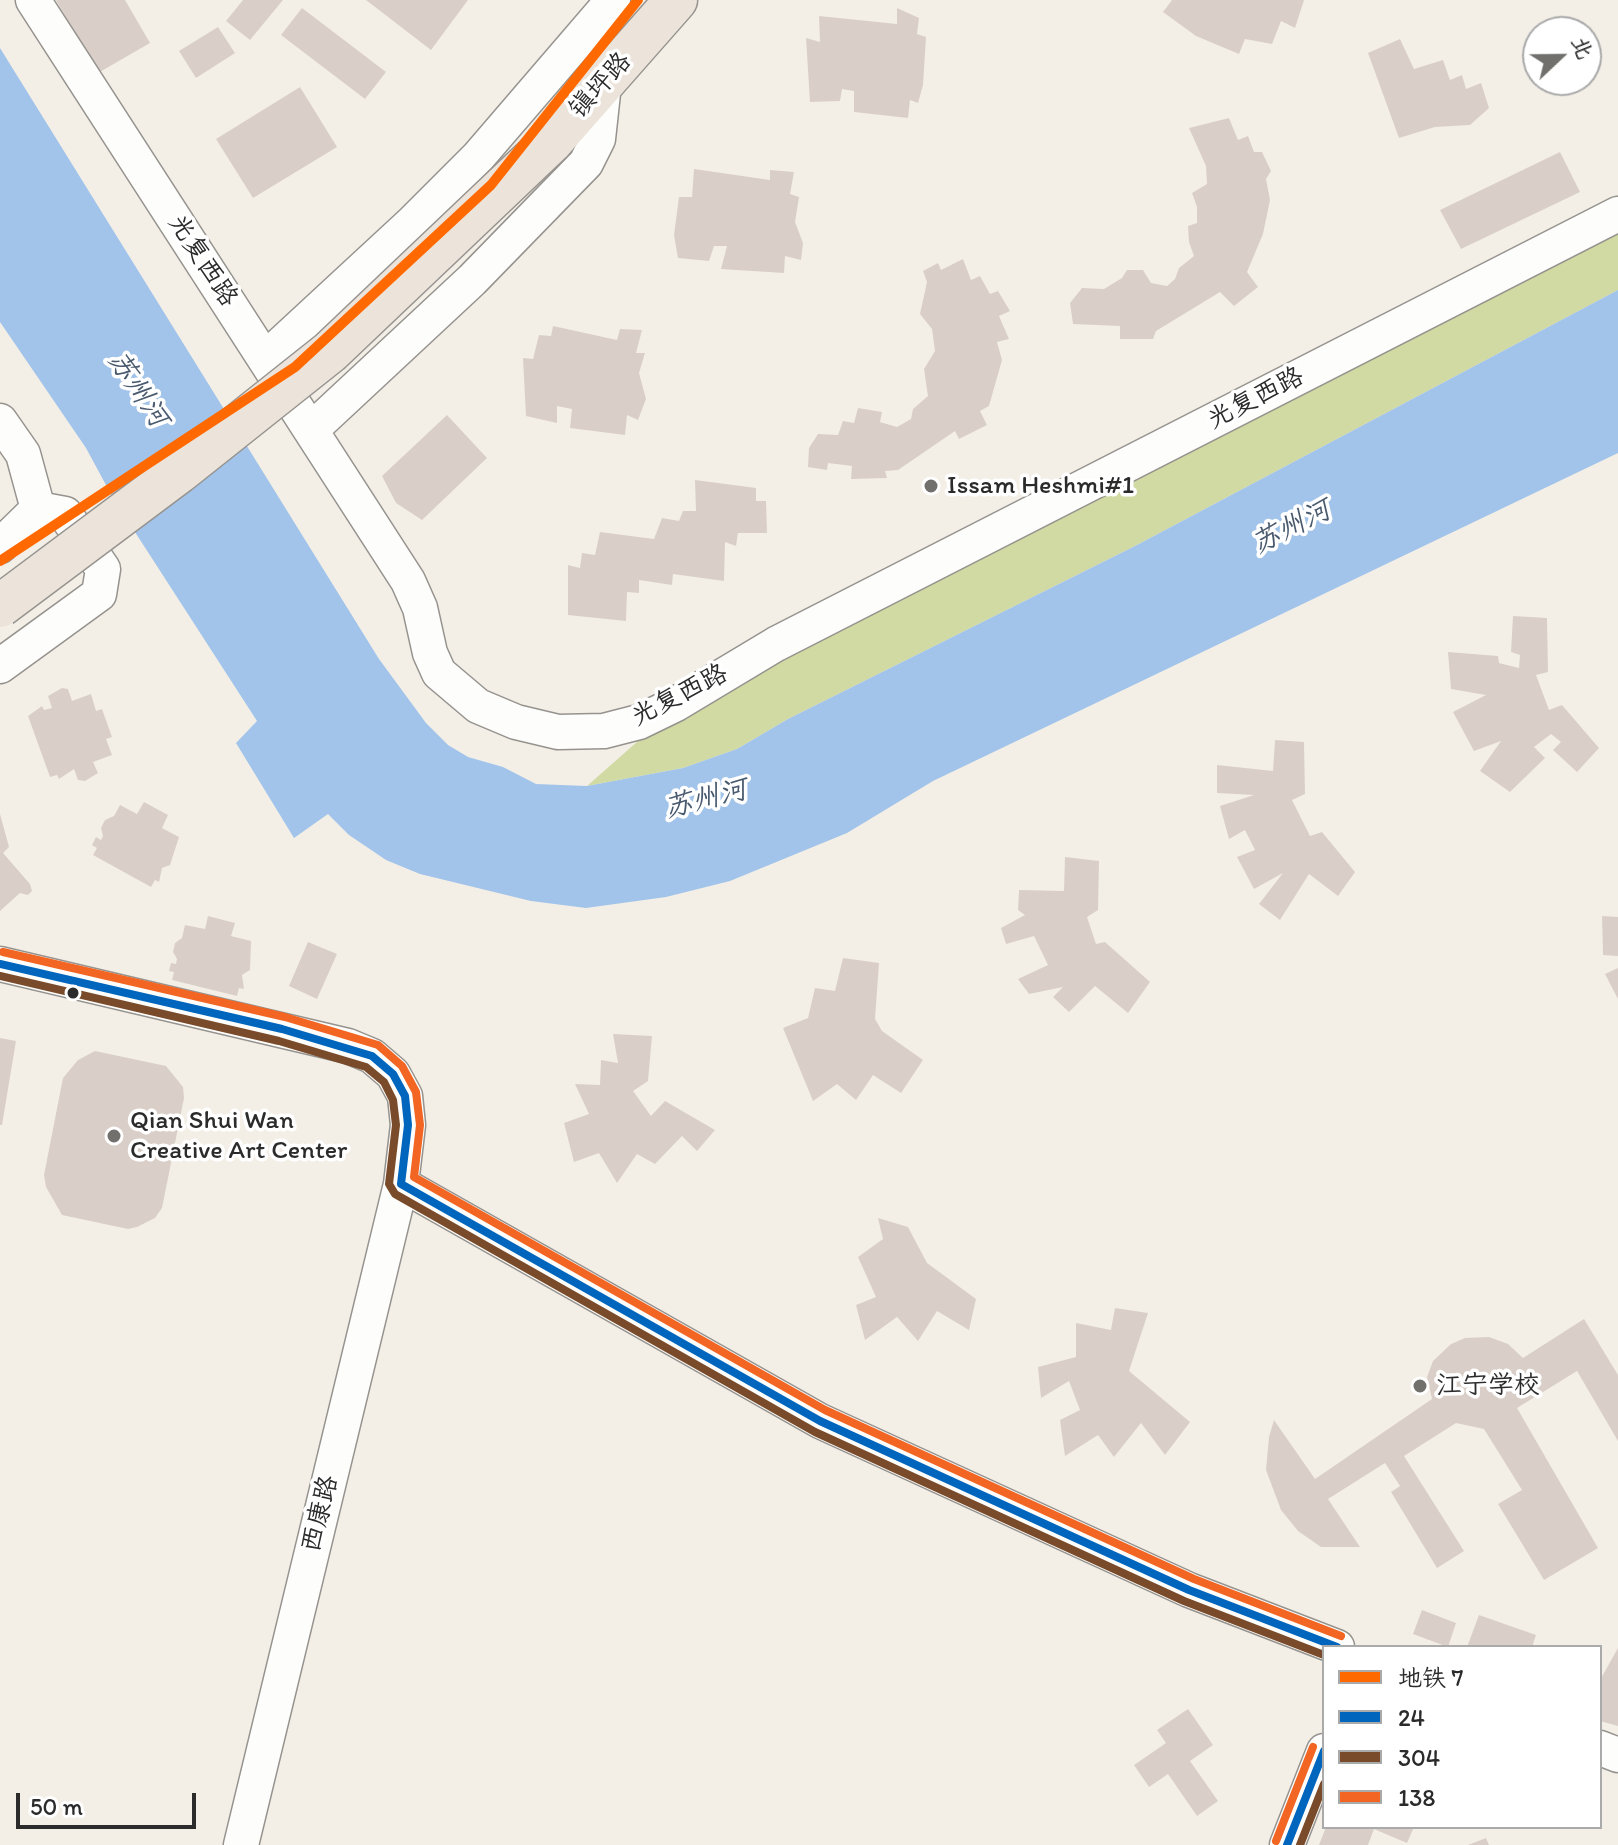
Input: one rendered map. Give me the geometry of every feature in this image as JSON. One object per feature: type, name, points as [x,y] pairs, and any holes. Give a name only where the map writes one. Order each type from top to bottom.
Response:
[{"type":"main road","name":"镇坪路","points":[[0,606],[190,464],[330,352],[551,142],[676,0]]},
{"type":"street","name":"光复西路","points":[[33,0],[408,581],[420,608],[430,653],[439,673],[478,706],[516,722],[558,732],[604,731],[639,722],[676,704],[776,644],[1618,214]]},
{"type":"street","points":[[265,359],[412,223],[478,157],[613,0]]},
{"type":"street","points":[[311,430],[472,280],[586,163],[598,139],[604,84]]},
{"type":"street","points":[[0,421],[23,454],[38,509]]},
{"type":"street","points":[[0,546],[38,509]]},
{"type":"street","points":[[0,666],[99,594],[103,569],[65,514],[38,509]]},
{"type":"street","name":"西康路","points":[[0,964],[282,1029],[372,1056],[393,1074],[405,1096],[408,1125],[401,1184],[241,1845]]},
{"type":"street","points":[[401,1184],[820,1421],[1189,1590],[1332,1645]]},
{"type":"street","points":[[1287,1845],[1322,1756]]},
{"type":"green space","points":[[1618,228],[1618,290],[1135,546],[788,719],[737,749],[683,768],[587,786],[680,704]]},
{"type":"water","name":"苏州河","points":[[0,48],[379,659],[426,723],[448,745],[468,757],[503,767],[536,784],[587,786],[683,768],[737,749],[788,719],[1135,546],[1618,290],[1618,453],[933,781],[847,833],[730,881],[666,897],[586,908],[531,901],[420,874],[386,860],[349,835],[328,814],[294,838],[236,743],[257,721],[113,498],[86,448],[0,322]]},
{"type":"building","points":[[56,0],[125,0],[150,43],[98,73]]},
{"type":"building","points":[[243,0],[283,0],[250,40],[226,21]]},
{"type":"building","points":[[366,0],[468,0],[431,50]]},
{"type":"building","points":[[1172,0],[1304,0],[1295,28],[1281,21],[1272,44],[1245,39],[1239,54],[1196,36],[1163,12]]},
{"type":"building","points":[[302,8],[386,72],[365,99],[281,35]]},
{"type":"building","points":[[897,8],[919,18],[917,34],[926,37],[923,85],[918,103],[910,100],[908,118],[854,112],[854,91],[842,89],[840,101],[810,102],[806,38],[820,42],[819,16],[897,24]]},
{"type":"building","points":[[218,27],[235,53],[196,78],[179,51]]},
{"type":"building","points":[[1400,39],[1414,69],[1443,60],[1450,80],[1462,75],[1466,89],[1481,83],[1489,108],[1470,125],[1435,127],[1399,138],[1368,53]]},
{"type":"building","points":[[300,87],[337,147],[253,198],[216,139]]},
{"type":"building","points":[[1229,118],[1238,140],[1248,136],[1254,152],[1262,152],[1271,171],[1266,179],[1270,200],[1263,234],[1247,272],[1258,287],[1234,306],[1220,292],[1156,331],[1153,339],[1120,339],[1120,326],[1073,324],[1070,303],[1082,288],[1104,289],[1122,278],[1127,270],[1143,270],[1151,283],[1167,286],[1175,279],[1179,268],[1194,256],[1188,226],[1197,223],[1197,207],[1192,193],[1207,184],[1206,166],[1189,128]]},
{"type":"building","points":[[1560,152],[1580,192],[1461,249],[1440,210]]},
{"type":"building","points":[[694,169],[770,180],[770,170],[794,172],[790,194],[799,197],[795,222],[803,243],[801,260],[785,256],[784,273],[721,269],[727,246],[714,246],[709,261],[678,258],[674,235],[679,197],[692,197]]},
{"type":"building","points":[[963,259],[971,280],[980,276],[990,294],[998,291],[1010,311],[999,316],[1009,339],[997,342],[1002,360],[989,406],[980,411],[987,425],[959,439],[955,431],[898,470],[885,471],[887,478],[851,479],[852,466],[828,463],[827,470],[808,467],[809,448],[818,434],[838,435],[843,421],[854,423],[858,408],[882,412],[880,422],[897,427],[911,419],[913,409],[928,396],[924,369],[935,351],[932,329],[920,314],[927,282],[923,271],[938,263],[941,270]]},
{"type":"building","points":[[553,326],[617,340],[620,329],[642,330],[636,353],[645,353],[639,373],[646,399],[638,420],[627,415],[625,435],[570,428],[572,409],[557,406],[557,423],[526,416],[523,358],[533,359],[539,335],[551,336]]},
{"type":"building","points":[[447,415],[487,458],[422,520],[396,503],[382,476]]},
{"type":"building","points":[[695,480],[756,488],[756,501],[766,501],[767,533],[738,533],[736,546],[725,542],[724,581],[673,574],[672,585],[639,580],[639,593],[627,592],[626,621],[568,615],[568,565],[580,568],[582,553],[595,555],[600,532],[654,539],[662,518],[679,521],[683,511],[696,511]]},
{"type":"building","points":[[1513,616],[1547,618],[1548,672],[1536,675],[1549,710],[1562,705],[1599,748],[1577,772],[1553,750],[1561,742],[1551,734],[1534,747],[1545,758],[1510,792],[1480,771],[1501,741],[1474,751],[1453,712],[1486,695],[1451,689],[1448,652],[1498,656],[1499,663],[1519,668],[1520,655],[1511,652]]},
{"type":"building","points":[[62,688],[68,689],[72,701],[91,694],[96,711],[102,709],[112,737],[106,739],[112,755],[93,762],[98,773],[85,781],[78,780],[74,769],[59,779],[57,775],[50,777],[28,716],[42,706],[44,710],[52,708],[48,696]]},
{"type":"building","points":[[1275,740],[1304,742],[1305,794],[1292,800],[1310,836],[1322,832],[1355,872],[1338,896],[1309,874],[1280,920],[1259,904],[1283,873],[1254,889],[1237,857],[1255,850],[1245,830],[1229,839],[1220,806],[1254,795],[1217,793],[1217,765],[1273,771]]},
{"type":"building","points":[[144,802],[168,815],[162,828],[179,837],[170,865],[162,868],[159,882],[155,880],[151,887],[93,855],[97,848],[92,845],[96,837],[101,840],[105,820],[114,816],[120,805],[137,814]]},
{"type":"building","points":[[0,814],[9,847],[3,853],[30,884],[32,891],[28,895],[20,893],[0,911]]},
{"type":"building","points":[[1065,857],[1099,861],[1098,910],[1087,917],[1096,944],[1105,942],[1150,982],[1128,1013],[1095,986],[1069,1012],[1053,997],[1063,987],[1029,994],[1018,979],[1048,965],[1034,936],[1006,944],[1001,928],[1025,915],[1018,910],[1019,890],[1064,891]]},
{"type":"building","points":[[208,916],[235,923],[231,936],[251,941],[250,970],[242,975],[244,989],[239,988],[237,996],[172,980],[174,972],[169,971],[171,963],[176,964],[173,952],[175,943],[182,938],[185,925],[205,929]]},
{"type":"building","points":[[1602,916],[1618,917],[1618,956],[1603,955]]},
{"type":"building","points":[[308,942],[337,954],[317,999],[289,986]]},
{"type":"building","points":[[843,958],[879,963],[875,1019],[882,1031],[923,1060],[901,1093],[873,1075],[856,1100],[837,1084],[813,1101],[783,1028],[808,1018],[815,988],[835,991]]},
{"type":"building","points":[[1618,968],[1618,999],[1605,974]]},
{"type":"building","points":[[613,1034],[652,1036],[648,1081],[633,1091],[651,1116],[665,1101],[715,1130],[697,1151],[682,1136],[655,1164],[637,1154],[617,1183],[599,1153],[574,1162],[564,1123],[589,1114],[575,1084],[600,1085],[601,1060],[618,1063]]},
{"type":"building","points":[[0,1038],[16,1041],[2,1125],[0,1125]]},
{"type":"building","name":"Qian Shui Wan Creative Art Center","points":[[95,1051],[166,1066],[183,1087],[184,1098],[162,1208],[155,1218],[128,1229],[62,1215],[46,1187],[44,1175],[63,1078],[78,1060]]},
{"type":"building","points":[[878,1218],[908,1227],[927,1263],[976,1299],[969,1330],[937,1311],[918,1341],[897,1317],[865,1340],[856,1305],[876,1297],[858,1257],[883,1239]]},
{"type":"building","points":[[1115,1308],[1148,1313],[1129,1371],[1190,1422],[1165,1455],[1141,1423],[1114,1457],[1098,1435],[1065,1456],[1060,1420],[1080,1410],[1069,1381],[1041,1398],[1038,1367],[1076,1357],[1076,1323],[1111,1330]]},
{"type":"building","points":[[1584,1319],[1618,1375],[1618,1441],[1577,1371],[1517,1408],[1598,1548],[1544,1580],[1498,1504],[1522,1490],[1484,1429],[1456,1423],[1404,1456],[1464,1551],[1437,1568],[1391,1492],[1400,1486],[1385,1463],[1328,1499],[1360,1547],[1321,1547],[1298,1531],[1281,1510],[1266,1470],[1274,1420],[1315,1479],[1432,1399],[1427,1377],[1433,1361],[1451,1344],[1465,1338],[1489,1337],[1508,1344],[1523,1358]]},
{"type":"building","points":[[1422,1610],[1456,1623],[1449,1645],[1413,1634]]},
{"type":"building","points":[[1479,1615],[1536,1635],[1533,1645],[1468,1645]]},
{"type":"building","points":[[1618,1648],[1618,1726],[1602,1722],[1602,1676]]},
{"type":"building","points":[[1188,1709],[1213,1745],[1190,1761],[1218,1801],[1197,1816],[1168,1774],[1149,1787],[1134,1765],[1166,1743],[1157,1730]]},
{"type":"building","points":[[1325,1829],[1374,1829],[1368,1845],[1319,1845]]},
{"type":"building","points":[[1374,1829],[1413,1829],[1407,1843]]},
{"type":"building","points":[[1486,1838],[1489,1845],[1468,1845]]},
{"type":"metro line","name":"7","points":[[0,561],[295,367],[491,185],[638,0]]},
{"type":"transit line","name":"138","points":[[3,952],[285,1017],[378,1045],[402,1066],[416,1092],[420,1125],[414,1177],[825,1410],[1194,1579],[1341,1636]]},
{"type":"transit line","name":"24","points":[[0,964],[282,1029],[372,1056],[393,1074],[405,1096],[408,1125],[401,1184],[820,1421],[1189,1590],[1332,1645]]},
{"type":"transit line","name":"304","points":[[0,976],[279,1041],[366,1067],[384,1082],[393,1100],[396,1125],[389,1184],[395,1194],[815,1432],[1184,1601],[1322,1654]]},
{"type":"transit line","name":"138","points":[[1276,1841],[1313,1747]]},
{"type":"transit line","name":"24","points":[[1287,1845],[1322,1756]]},
{"type":"transit line","name":"304","points":[[1300,1845],[1322,1789]]},
{"type":"place","name":"Issam Heshmi#1","points":[[931,486]]},
{"type":"place","name":"Qian Shui Wan Creative Art Center","points":[[114,1136]]},
{"type":"place","name":"江宁学校","points":[[1420,1386]]}]
